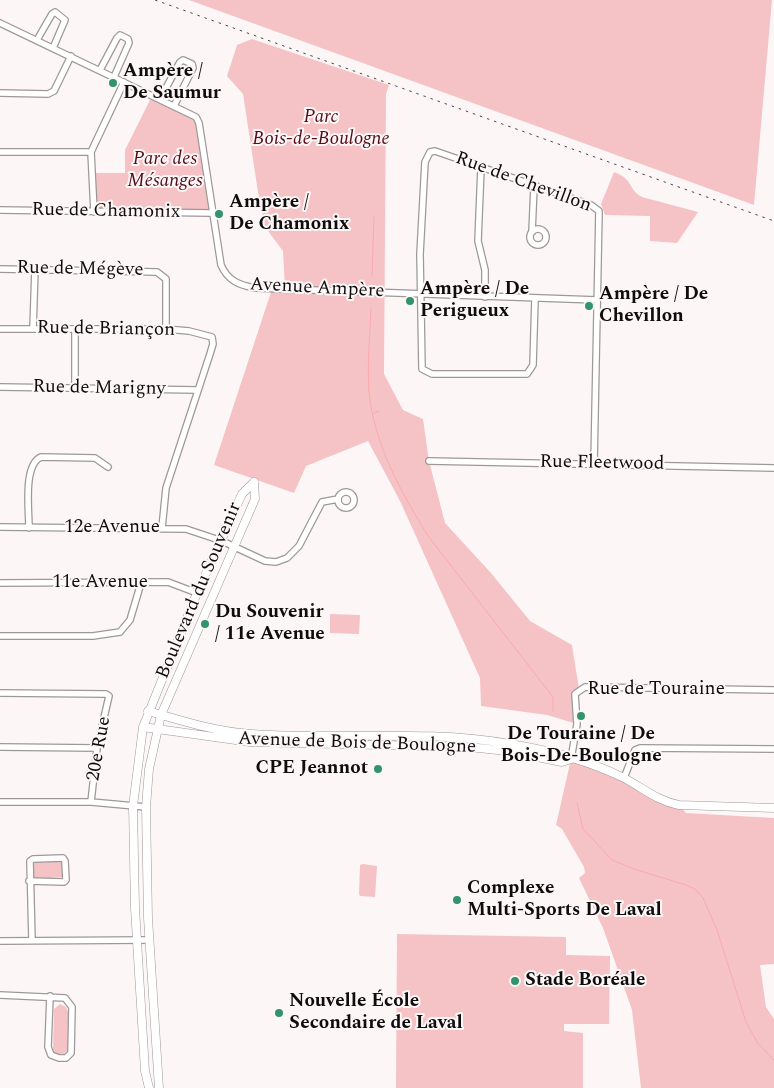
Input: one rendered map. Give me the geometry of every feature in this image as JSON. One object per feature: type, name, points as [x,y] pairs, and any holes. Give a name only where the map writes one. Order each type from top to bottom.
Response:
[{"type":"street","points":[[37,40],[55,12],[66,20],[53,48]]},
{"type":"street","name":"Avenue Ampère","points":[[0,23],[196,117],[199,123],[222,266],[225,274],[242,285],[255,288],[597,300]]},
{"type":"street","points":[[100,70],[120,35],[128,40],[129,43],[114,77]]},
{"type":"street","points":[[0,92],[48,94],[54,91],[71,56]]},
{"type":"street","points":[[160,99],[180,62],[183,60],[192,64],[192,68],[174,106]]},
{"type":"street","points":[[94,212],[91,152],[124,82]]},
{"type":"street","points":[[0,152],[91,152]]},
{"type":"street","name":"Rue de Chevillon","points":[[421,295],[420,254],[426,156],[435,152],[591,205],[599,211],[594,464]]},
{"type":"street","points":[[481,168],[478,241],[485,270],[485,297]]},
{"type":"street","points":[[532,232],[534,186]]},
{"type":"street","name":"Rue de Chamonix","points":[[0,210],[212,213]]},
{"type":"street","name":"Rue de Mégève","points":[[0,269],[157,272],[166,279],[166,329]]},
{"type":"street","points":[[33,329],[34,269]]},
{"type":"street","points":[[421,295],[420,365],[425,372],[432,374],[527,374],[533,365],[535,298]]},
{"type":"street","name":"Rue de Briançon","points":[[0,329],[166,329],[189,330],[212,337],[213,344],[198,390]]},
{"type":"street","points":[[75,329],[75,388]]},
{"type":"street","name":"Rue de Marigny","points":[[0,387],[198,390]]},
{"type":"street","points":[[162,528],[166,488],[198,390]]},
{"type":"street","points":[[29,528],[31,466],[37,459],[42,457],[95,458],[108,467]]},
{"type":"street","name":"Rue Fleetwood","points":[[430,461],[774,468]]},
{"type":"street","name":"Boulevard du Souvenir","points":[[149,1088],[145,1071],[137,940],[133,806],[143,727],[197,594],[242,494],[254,482],[255,499],[161,715],[156,730],[149,769],[146,807],[149,940],[159,1088]]},
{"type":"street","name":"12e Avenue","points":[[0,527],[162,528],[197,531],[265,561],[276,562],[287,558],[299,546],[318,506],[326,500],[338,500]]},
{"type":"street","name":"11e Avenue","points":[[0,583],[168,582],[197,594]]},
{"type":"street","points":[[0,636],[93,636],[120,632],[130,620],[141,583]]},
{"type":"street","name":"Rue de Touraine","points":[[571,759],[577,724],[575,694],[585,687],[774,690]]},
{"type":"street","name":"20e Rue","points":[[0,693],[106,694],[108,696],[97,748],[91,802]]},
{"type":"street","name":"Avenue de Bois de Boulogne","points":[[148,711],[203,726],[251,734],[437,737],[490,741],[562,754],[624,778],[665,802],[680,805],[774,808]]},
{"type":"street","name":"Avenue de Bois de Boulogne","points":[[143,727],[250,742],[469,747],[507,751],[562,762],[571,759]]},
{"type":"street","points":[[0,747],[97,748]]},
{"type":"street","points":[[624,778],[635,750],[640,748],[774,749]]},
{"type":"street","points":[[0,802],[91,802],[146,807]]},
{"type":"street","points":[[30,881],[64,882],[65,861],[63,858],[34,858],[30,861],[30,881],[32,941]]},
{"type":"street","points":[[0,941],[149,940]]},
{"type":"street","points":[[0,995],[50,996],[66,998],[72,1007],[71,1053],[66,1058],[51,1055],[48,1047],[50,996]]},
{"type":"green space","points":[[189,0],[772,0],[754,205]]},
{"type":"green space","name":"Parc Bois-de-Boulogne","points":[[252,39],[389,85],[386,94],[384,374],[403,410],[423,419],[429,461],[445,523],[491,573],[530,621],[572,645],[579,689],[575,694],[577,724],[547,715],[481,706],[480,678],[400,501],[368,441],[306,466],[294,493],[214,465],[272,289],[285,288],[283,251],[265,227],[243,94],[227,76],[237,45]]},
{"type":"green space","name":"Parc des Mésanges","points":[[152,96],[196,117],[211,213],[94,212],[92,173],[125,173],[125,150]]},
{"type":"green space","points":[[614,172],[625,178],[634,191],[642,197],[698,212],[677,243],[650,241],[650,216],[605,215],[601,204]]},
{"type":"green space","points":[[330,614],[360,615],[359,634],[330,633]]},
{"type":"green space","points":[[571,759],[603,769],[679,805],[686,813],[774,818],[774,964],[760,965],[766,1007],[774,1019],[774,1088],[641,1088],[632,1010],[603,928],[579,878],[585,873],[584,867],[562,829],[556,825]]},
{"type":"green space","points":[[36,861],[63,862],[63,877],[34,879],[33,864]]},
{"type":"green space","points":[[360,865],[377,866],[375,897],[360,896],[359,894]]},
{"type":"green space","points":[[397,934],[566,937],[566,955],[610,956],[609,1024],[564,1024],[564,1031],[583,1033],[583,1088],[396,1088]]},
{"type":"green space","points":[[60,1004],[66,1007],[68,1012],[68,1050],[62,1056],[55,1054],[53,1050],[54,1009]]},
{"type":"waterway","points":[[372,276],[374,217]]},
{"type":"waterway","points":[[371,308],[368,360],[369,392],[377,430],[390,467],[428,536],[553,697],[553,711]]},
{"type":"waterway","points":[[374,413],[379,411]]},
{"type":"waterway","points":[[577,803],[583,829],[612,860],[686,885],[695,889],[703,898],[717,930],[746,1022],[757,1042],[774,1060]]},
{"type":"railway","points":[[155,0],[774,221]]},
{"type":"place","name":"Ampère / De Saumur","points":[[113,83]]},
{"type":"place","name":"Ampère / De Chamonix","points":[[219,214]]},
{"type":"place","name":"Ampère / De Perigueux","points":[[410,301]]},
{"type":"place","name":"Ampère / De Chevillon","points":[[589,306]]},
{"type":"place","name":"Du Souvenir / 11e Avenue","points":[[205,624]]},
{"type":"place","name":"De Touraine / De Bois-De-Boulogne","points":[[581,716]]},
{"type":"place","name":"CPE Jeannot","points":[[378,769]]},
{"type":"place","name":"Complexe Multi-Sports De Laval","points":[[457,900]]},
{"type":"place","name":"Stade Boréale","points":[[515,981]]},
{"type":"place","name":"Nouvelle École Secondaire de Laval","points":[[279,1013]]}]
